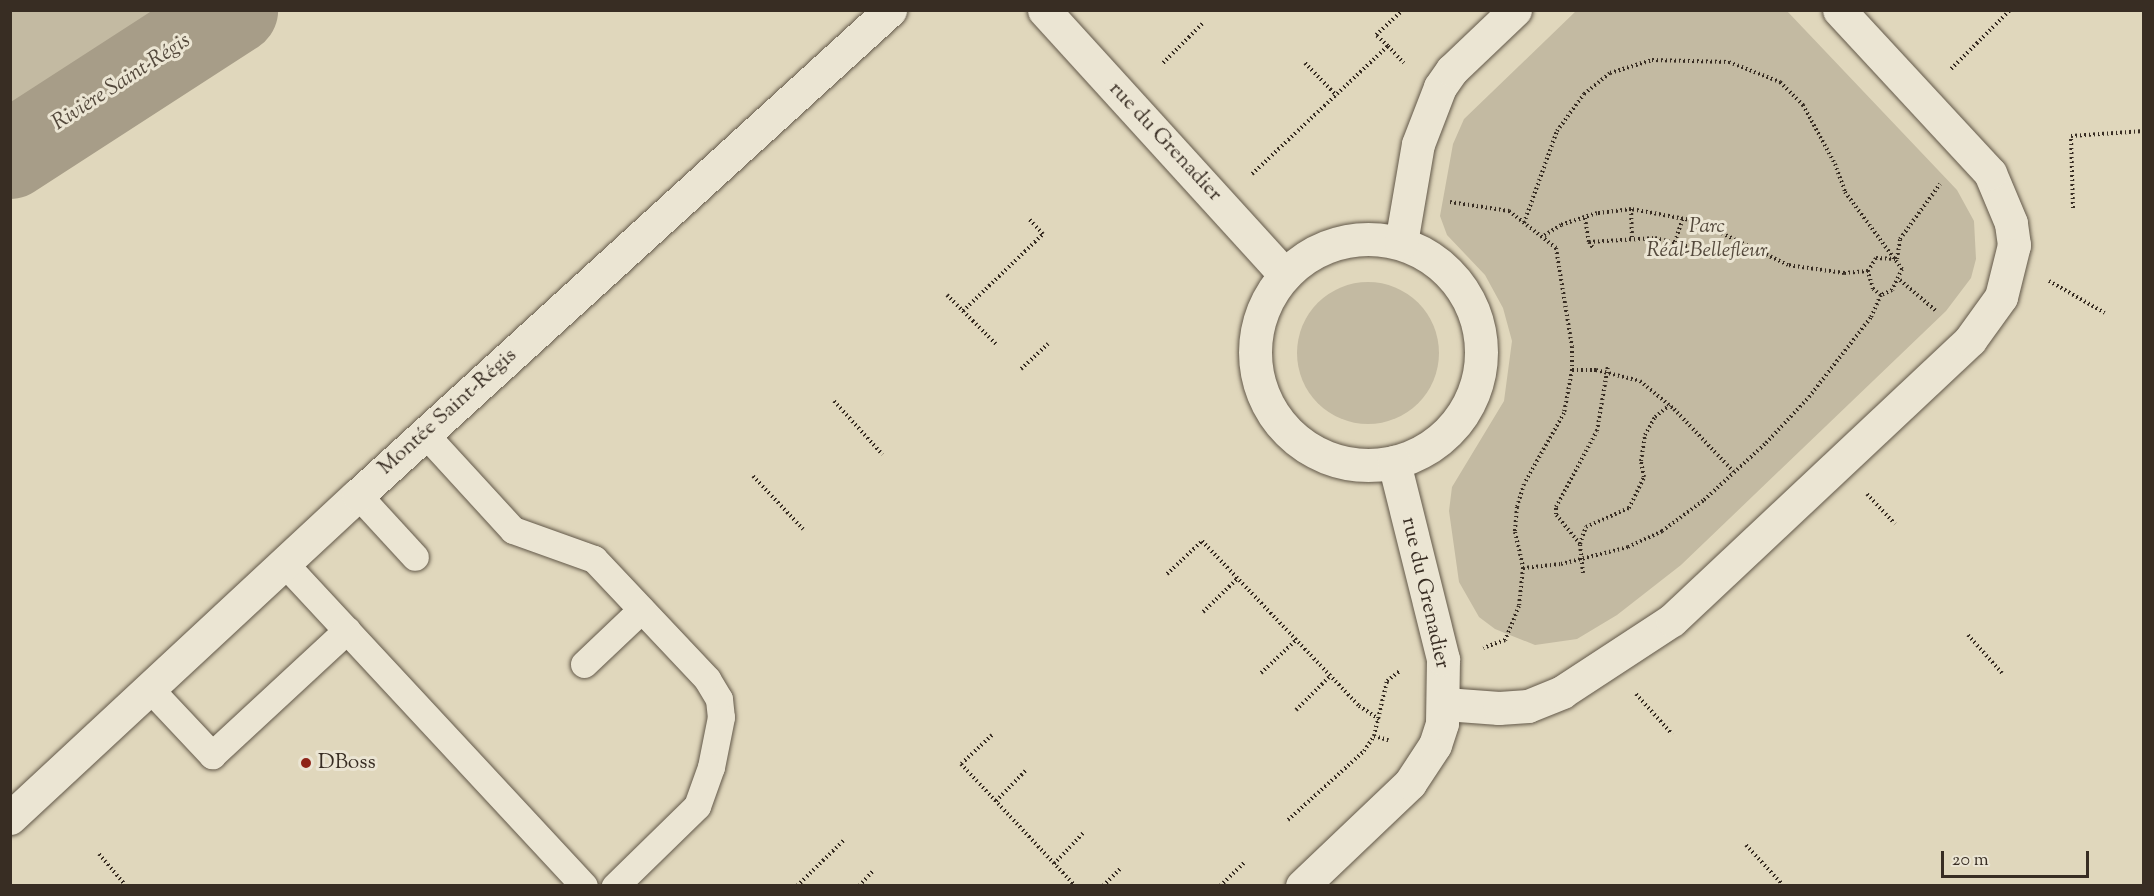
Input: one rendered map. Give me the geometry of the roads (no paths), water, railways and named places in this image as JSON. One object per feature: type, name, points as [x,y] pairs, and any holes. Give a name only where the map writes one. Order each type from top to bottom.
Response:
[{"type":"street","name":"Montée Saint-Régis","points":[[10,818],[358,495],[890,10]]},
{"type":"street","name":"rue du Grenadier","points":[[1044,10],[1285,275]]},
{"type":"street","points":[[1401,243],[1418,144],[1440,87],[1452,70],[1515,10]]},
{"type":"street","points":[[1444,704],[1499,708],[1527,706],[1562,692],[1609,664],[1672,620],[1723,576],[1970,340],[1987,321],[2003,289],[2014,245],[2011,223],[1990,173],[1839,10]]},
{"type":"street","points":[[1347,240],[1401,243],[1436,261],[1463,290],[1479,326],[1481,365],[1469,403],[1446,435],[1413,456],[1394,462],[1358,465],[1323,456],[1293,437],[1270,409],[1258,376],[1256,340],[1265,305],[1285,275],[1314,253],[1347,240]]},
{"type":"street","name":"rue du Grenadier","points":[[1302,885],[1415,776],[1435,745],[1444,704],[1443,658],[1394,462]]},
{"type":"lane","points":[[425,434],[513,530],[594,559],[707,680],[719,699],[721,717],[711,767],[697,806],[615,885]]},
{"type":"lane","points":[[358,495],[415,557]]},
{"type":"lane","points":[[285,564],[584,885]]},
{"type":"lane","points":[[585,664],[641,610]]},
{"type":"lane","points":[[150,689],[212,755],[347,630]]},
{"type":"waterway","name":"Rivière Saint-Régis","points":[[10,155],[234,10]]},
{"type":"place","name":"DBoss","points":[[306,763]]},
{"type":"park label","name":"Parc Réal-Bellefleur","points":[[1707,239]]}]
